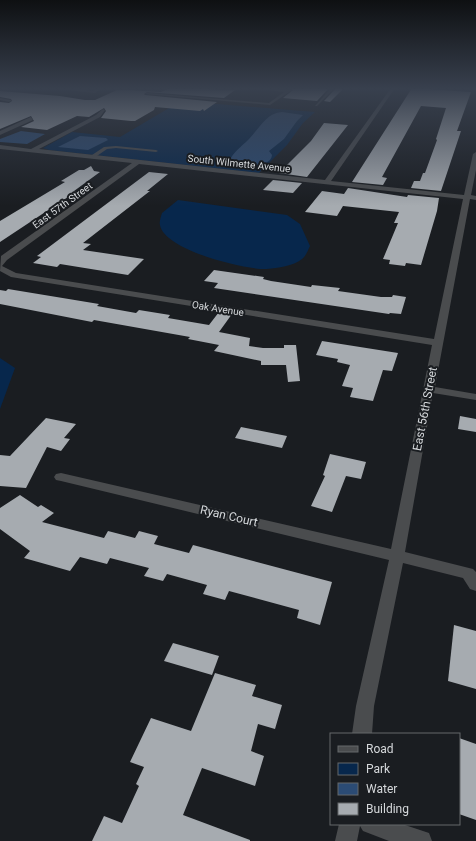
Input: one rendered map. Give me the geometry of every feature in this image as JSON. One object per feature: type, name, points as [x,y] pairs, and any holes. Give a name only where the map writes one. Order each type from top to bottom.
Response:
[{"type":"street","points":[[0,133],[13,127]]},
{"type":"street","points":[[31,151],[76,127]]},
{"type":"street","points":[[327,182],[365,127]]},
{"type":"street","name":"South Wilmette Avenue","points":[[0,147],[472,198]]},
{"type":"street","name":"East 56th Street","points":[[362,733],[365,706],[373,663],[397,556],[438,343],[472,198],[476,154]]},
{"type":"street","name":"East 57th Street","points":[[0,264],[4,258],[137,162]]},
{"type":"street","name":"Oak Avenue","points":[[0,268],[14,275],[438,343]]},
{"type":"street","points":[[429,389],[476,397]]},
{"type":"street","name":"Ryan Court","points":[[61,478],[473,575]]},
{"type":"street","points":[[346,841],[350,825]]},
{"type":"street","points":[[373,825],[421,841]]},
{"type":"lane","points":[[92,157],[106,148],[116,147],[156,151]]},
{"type":"green space","points":[[137,127],[300,127],[287,145],[259,173],[49,150],[43,148],[72,132],[120,137]]},
{"type":"green space","points":[[178,200],[287,215],[300,224],[310,246],[302,259],[285,266],[271,269],[242,266],[207,257],[175,243],[165,234],[160,225],[162,213]]},
{"type":"green space","points":[[0,358],[15,368],[0,409]]},
{"type":"water","points":[[259,127],[292,127],[284,139],[269,151],[272,155],[270,160],[266,163],[254,165],[229,162],[235,152]]},
{"type":"water","points":[[21,131],[45,134],[27,144],[0,142],[0,139]]},
{"type":"water","points":[[80,136],[106,138],[108,140],[88,150],[58,147]]},
{"type":"building","points":[[23,127],[53,127],[47,130]]},
{"type":"building","points":[[321,127],[346,127],[307,177],[279,173],[311,141]]},
{"type":"building","points":[[387,127],[409,127],[382,177],[387,178],[383,185],[352,182]]},
{"type":"building","points":[[440,127],[458,127],[457,131],[461,131],[441,191],[411,188],[414,181],[420,181],[423,173],[425,173],[437,140]]},
{"type":"building","points":[[91,166],[94,171],[100,172],[74,191],[76,191],[71,195],[0,242],[0,221],[65,182],[61,181],[79,170],[84,170]]},
{"type":"building","points":[[149,172],[168,174],[147,191],[150,191],[83,243],[91,244],[83,250],[144,259],[128,275],[60,264],[57,267],[33,263],[41,257],[37,256]]},
{"type":"building","points":[[273,180],[302,183],[293,193],[263,190]]},
{"type":"building","points":[[348,188],[407,197],[408,195],[439,198],[437,211],[421,265],[406,263],[405,266],[389,264],[390,260],[383,259],[398,223],[394,223],[399,212],[343,206],[337,216],[305,212],[322,191],[344,194]]},
{"type":"building","points":[[214,270],[264,277],[263,279],[271,281],[311,287],[312,285],[340,288],[338,291],[381,297],[392,297],[393,295],[406,297],[401,314],[389,314],[214,288],[218,283],[204,281]]},
{"type":"building","points":[[8,289],[99,304],[97,306],[136,313],[139,310],[170,315],[168,318],[209,325],[219,312],[232,314],[219,332],[250,338],[249,346],[284,348],[284,345],[296,345],[300,381],[288,382],[286,365],[261,365],[261,361],[214,351],[219,345],[188,339],[190,337],[94,320],[92,322],[0,304],[0,290],[6,291]]},
{"type":"building","points":[[322,341],[398,353],[392,371],[383,370],[373,401],[350,397],[353,388],[342,386],[350,365],[337,362],[338,359],[316,355]]},
{"type":"building","points":[[460,416],[476,419],[476,432],[458,429]]},
{"type":"building","points":[[46,418],[76,424],[64,438],[70,439],[61,451],[47,447],[26,488],[0,486],[0,455],[10,456]]},
{"type":"building","points":[[241,427],[287,436],[282,448],[235,438]]},
{"type":"building","points":[[330,454],[366,462],[361,479],[346,476],[332,512],[311,506],[325,476],[323,475]]},
{"type":"building","points":[[20,495],[38,507],[41,505],[54,513],[42,522],[104,538],[108,531],[135,538],[139,531],[158,536],[154,544],[189,553],[193,545],[332,582],[320,625],[297,618],[299,610],[229,591],[225,600],[203,594],[207,585],[167,574],[163,581],[144,576],[149,568],[110,558],[107,564],[80,557],[70,571],[24,558],[30,551],[0,529],[0,508]]},
{"type":"building","points":[[454,625],[476,631],[476,689],[448,681]]},
{"type":"building","points":[[173,643],[219,656],[212,675],[164,661]]},
{"type":"building","points":[[215,673],[256,685],[252,696],[282,705],[275,729],[258,724],[251,751],[264,756],[255,786],[202,768],[183,815],[250,841],[92,841],[104,816],[122,823],[139,786],[136,784],[144,767],[130,762],[151,718],[191,731]]},
{"type":"building","points":[[460,738],[476,744],[476,820],[460,814]]}]
